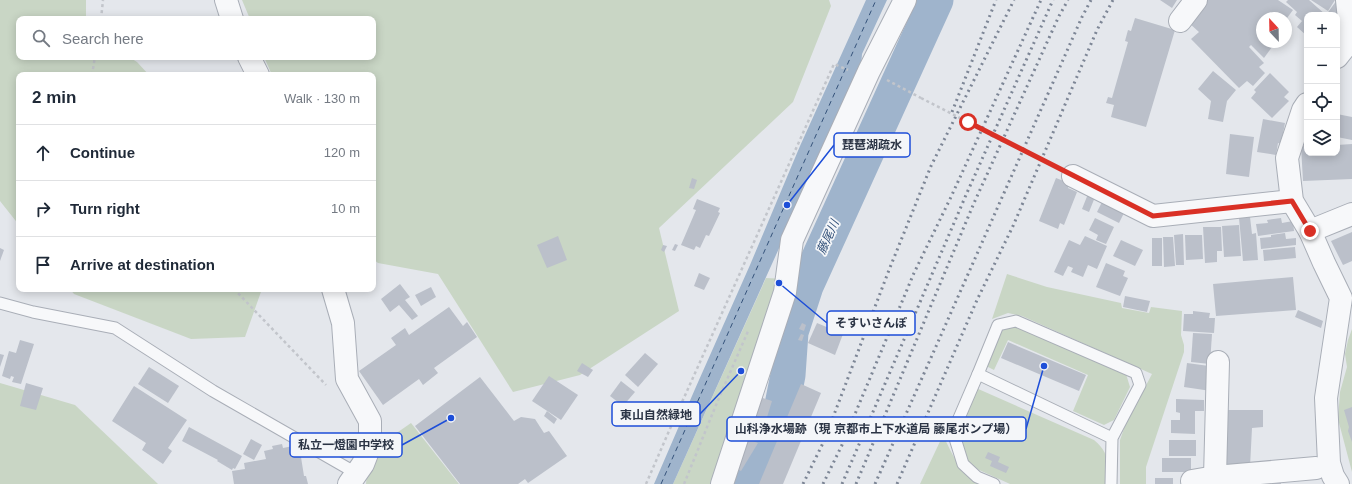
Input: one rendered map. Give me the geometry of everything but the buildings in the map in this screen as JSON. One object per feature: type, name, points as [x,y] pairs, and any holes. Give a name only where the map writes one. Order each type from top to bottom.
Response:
[{"type":"street","points":[[226,0],[231,16]]},
{"type":"street","points":[[722,484],[785,292],[792,240],[865,79],[906,0]]},
{"type":"street","points":[[1180,21],[1196,0]]},
{"type":"street","points":[[1340,53],[1351,38],[1347,0]]},
{"type":"street","points":[[250,60],[256,72]]},
{"type":"street","points":[[1304,108],[1287,158],[1292,201],[1310,231],[1341,298],[1326,398],[1318,472]]},
{"type":"street","points":[[1073,176],[1153,216],[1292,201]]},
{"type":"street","points":[[1310,231],[1352,214]]},
{"type":"street","points":[[335,292],[343,323],[347,379],[370,421],[370,446],[363,464],[353,478]]},
{"type":"street","points":[[1215,478],[1218,362]]},
{"type":"street","points":[[1192,482],[1215,478],[1318,472],[1333,476],[1338,484]]},
{"type":"lane","points":[[0,303],[33,312],[115,328],[353,478]]},
{"type":"lane","points":[[994,484],[977,477],[963,464],[953,432],[998,325],[1016,321],[1136,373],[1140,385],[1112,438],[1111,484]]},
{"type":"lane","points":[[978,374],[1112,438]]},
{"type":"path","points":[[101,16],[104,0]]},
{"type":"path","points":[[92,72],[94,60]]},
{"type":"path","points":[[646,484],[834,64]]},
{"type":"path","points":[[892,83],[1073,176]]},
{"type":"path","points":[[237,292],[329,388],[351,387]]},
{"type":"path","points":[[684,484],[749,328]]},
{"type":"green space","points":[[0,0],[86,0],[86,16],[16,16],[16,60],[134,60],[146,72],[16,72],[16,221],[0,201]]},
{"type":"green space","points":[[242,0],[829,0],[831,6],[793,102],[659,228],[679,311],[580,375],[513,392],[438,274],[376,261],[376,72],[271,72],[265,60],[376,60],[376,16],[249,16]]},
{"type":"green space","points":[[1007,274],[1047,287],[1121,303],[1122,308],[1149,313],[1151,307],[1182,311],[1181,335],[1184,345],[1184,352],[1146,467],[1146,484],[1120,484],[1120,440],[1126,423],[1152,374],[1022,316],[1008,313],[992,319]]},
{"type":"green space","points":[[766,278],[786,279],[719,484],[673,484]]},
{"type":"green space","points":[[72,292],[261,292],[245,337],[191,339],[74,294]]},
{"type":"green space","points":[[1013,326],[1126,374],[1130,387],[1114,420],[1104,425],[1073,411],[1088,375],[1008,340],[994,370],[986,366],[1001,331]]},
{"type":"green space","points":[[1352,329],[1352,472],[1338,419],[1340,392],[1347,367],[1345,354]]},
{"type":"green space","points":[[0,383],[75,405],[158,484],[0,484]]},
{"type":"green space","points":[[976,388],[1094,440],[1106,455],[1106,484],[1010,484],[968,465],[956,432]]},
{"type":"green space","points":[[411,423],[459,484],[366,484],[367,472],[378,446]]},
{"type":"green space","points":[[943,435],[963,470],[981,484],[920,484]]},
{"type":"water","points":[[866,0],[887,0],[862,54],[861,66],[673,484],[654,484],[750,265],[800,146]]},
{"type":"waterway","name":"藤尾川","points":[[750,484],[781,410],[788,375],[791,332],[806,286],[936,0]]},
{"type":"ferry route","points":[[661,484],[876,0]]},
{"type":"railway","points":[[952,112],[996,0]]},
{"type":"railway","points":[[803,484],[824,441],[889,270],[931,166],[1014,0]]},
{"type":"railway","points":[[823,484],[842,445],[914,273],[951,197],[1041,0]]},
{"type":"railway","points":[[842,484],[966,195],[1053,0]]},
{"type":"railway","points":[[856,484],[974,203],[1059,16],[1068,0]]},
{"type":"railway","points":[[875,484],[1082,17],[1091,0]]},
{"type":"railway","points":[[897,484],[977,300],[1013,226],[1097,30],[1113,0]]},
{"type":"place","name":"琵琶湖疏水","points":[[787,205]]},
{"type":"place","name":"そすいさんぽ","points":[[779,283]]},
{"type":"place","name":"山科浄水場跡（現 京都市上下水道局 藤尾ポンプ場）","points":[[1044,366]]},
{"type":"place","name":"東山自然緑地","points":[[741,371]]},
{"type":"place","name":"私立一燈園中学校","points":[[451,418]]},
{"type":"route","points":[[968,122],[1153,216],[1292,201],[1310,231]]}]
